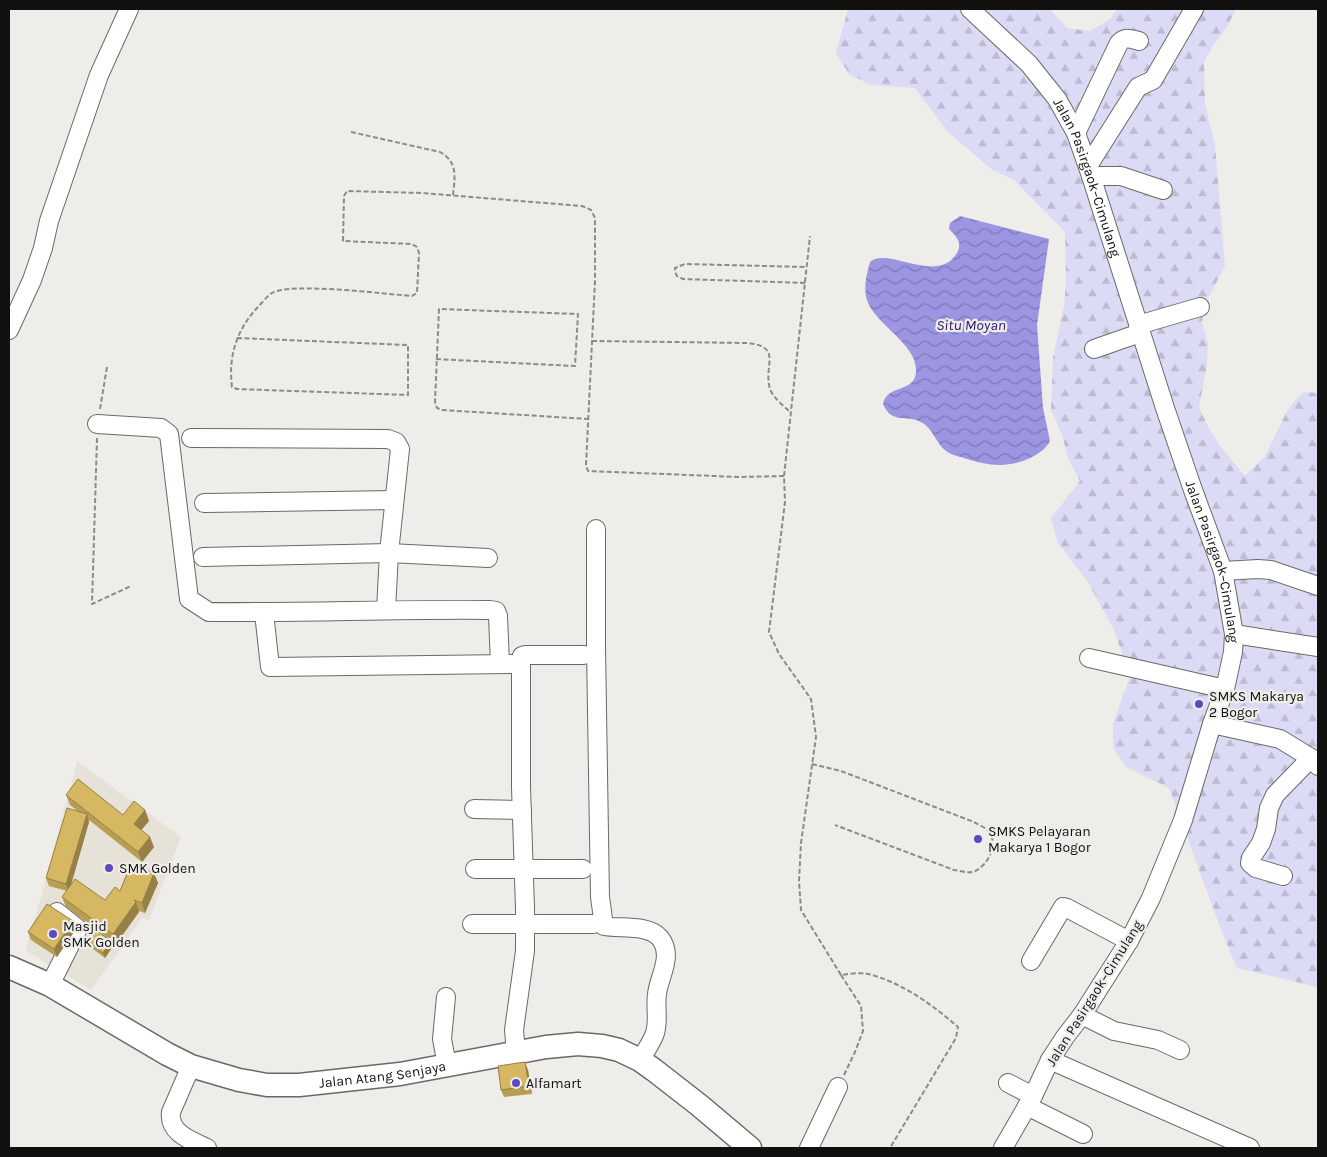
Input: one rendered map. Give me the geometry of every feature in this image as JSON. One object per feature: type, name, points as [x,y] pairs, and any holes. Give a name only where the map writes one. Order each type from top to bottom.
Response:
[{"type":"main road","name":"Jalan Atang Senjaya","points":[[9,967],[50,985],[167,1054],[191,1066],[238,1080],[267,1085],[299,1085],[400,1074],[444,1053],[515,1042],[546,1047],[578,1044],[602,1046],[644,1055],[679,1089],[750,1148]]},
{"type":"street","points":[[9,330],[32,280],[43,248],[49,221],[88,104],[129,9]]},
{"type":"street","name":"Jalan Pasirgaok–Cimulang","points":[[970,9],[1029,64],[1057,98],[1076,134],[1193,490],[1223,571],[1234,634],[1233,652],[1225,689],[1212,724],[1183,820],[1151,898],[1129,941],[1082,1015],[1064,1037],[1050,1060],[1030,1102],[1003,1148]]},
{"type":"street","points":[[1163,190],[1121,176],[1089,171],[1138,86],[1153,80],[1194,9]]},
{"type":"street","points":[[1076,134],[1119,43],[1127,38],[1139,41]]},
{"type":"street","points":[[1094,349],[1139,329],[1200,307]]},
{"type":"street","points":[[97,424],[161,428],[169,434],[189,599],[209,612],[496,611],[500,664]]},
{"type":"street","points":[[191,438],[388,439],[396,442],[400,450],[389,553],[386,610]]},
{"type":"street","points":[[204,503],[394,500]]},
{"type":"street","points":[[596,529],[597,746],[602,921],[604,926],[648,930],[659,937],[664,946],[665,967],[657,993],[655,1032],[644,1055]]},
{"type":"street","points":[[203,557],[389,553],[488,558]]},
{"type":"street","points":[[1223,571],[1271,570],[1318,586]]},
{"type":"street","points":[[264,613],[270,666],[522,664]]},
{"type":"street","points":[[1234,634],[1318,647]]},
{"type":"street","points":[[515,1042],[525,951],[522,810],[522,656],[584,655]]},
{"type":"street","points":[[1089,658],[1225,689]]},
{"type":"street","points":[[1212,724],[1280,739],[1314,762],[1274,795],[1269,808],[1266,830],[1261,843],[1251,858],[1250,863],[1256,868],[1283,876]]},
{"type":"street","points":[[474,809],[522,810]]},
{"type":"street","points":[[475,869],[583,868]]},
{"type":"street","points":[[50,906],[77,929],[70,947],[50,985]]},
{"type":"street","points":[[1030,961],[1063,907],[1129,941]]},
{"type":"street","points":[[472,924],[594,924]]},
{"type":"street","points":[[444,1053],[446,997]]},
{"type":"street","points":[[1082,1015],[1114,1031],[1158,1040],[1180,1050]]},
{"type":"street","points":[[1050,1060],[1250,1148]]},
{"type":"street","points":[[191,1066],[171,1112],[171,1120],[176,1130],[184,1137],[207,1148]]},
{"type":"street","points":[[1008,1083],[1030,1102],[1083,1134]]},
{"type":"street","points":[[815,1145],[838,1087]]},
{"type":"path","points":[[351,132],[440,152],[449,157],[453,164],[455,178],[453,196]]},
{"type":"path","points":[[236,338],[408,345],[408,395],[237,389],[232,387],[230,373],[231,357],[236,338],[250,315],[272,293],[296,288],[412,296],[417,294],[419,253],[417,247],[412,244],[344,241],[344,196],[347,191],[422,193],[582,206],[591,210],[595,218],[595,281],[586,464],[588,472],[784,476]]},
{"type":"path","points":[[810,236],[784,476],[785,502],[770,632],[779,654],[811,700],[816,738],[801,844],[799,881],[801,910],[861,1006],[863,1031],[838,1087]]},
{"type":"path","points":[[805,282],[684,279],[677,276],[675,268],[685,264],[807,267]]},
{"type":"path","points":[[436,359],[575,366],[578,314],[439,309],[436,359],[435,402],[437,408],[442,410],[588,419]]},
{"type":"path","points":[[592,341],[748,343],[761,345],[767,349],[769,355],[770,389],[791,413]]},
{"type":"path","points":[[107,367],[97,424],[92,604],[131,586]]},
{"type":"path","points":[[812,764],[841,771],[974,822],[990,832],[994,841],[990,854],[983,866],[972,872],[954,870],[835,825]]},
{"type":"path","points":[[841,975],[866,973],[899,986],[929,1003],[958,1027],[956,1038],[890,1148]]},
{"type":"shaded area","name":"SMK Golden","points":[[77,761],[181,837],[149,920],[142,918],[91,990],[25,950],[41,898]]},
{"type":"green space","points":[[848,9],[1050,9],[1067,28],[1090,31],[1110,19],[1117,9],[1236,9],[1227,27],[1214,44],[1204,62],[1205,104],[1215,145],[1225,266],[1206,302],[1202,322],[1208,344],[1207,365],[1199,407],[1220,446],[1245,476],[1265,456],[1288,409],[1303,392],[1318,393],[1318,988],[1237,968],[1169,788],[1126,767],[1113,748],[1113,724],[1130,676],[1114,630],[1088,582],[1058,543],[1051,518],[1080,481],[1068,458],[1062,435],[1051,410],[1053,357],[1064,306],[1066,283],[1065,232],[1014,180],[991,169],[946,130],[915,88],[871,85],[849,74],[836,53]]},
{"type":"water","name":"Situ Moyan","points":[[960,216],[1049,239],[1037,325],[1043,408],[1050,441],[1037,454],[1016,463],[990,464],[950,454],[921,422],[895,417],[891,415],[883,404],[890,394],[911,383],[916,372],[915,362],[910,352],[878,318],[867,300],[865,286],[870,262],[878,258],[888,258],[925,266],[938,266],[948,262],[959,249],[956,237],[949,229],[950,223]]},
{"type":"building","points":[[78,779],[123,815],[134,801],[145,810],[134,824],[150,837],[138,852],[66,795]]},
{"type":"building","points":[[67,808],[87,814],[66,884],[46,878]]},
{"type":"building","points":[[131,864],[154,873],[142,903],[134,900],[136,902],[113,934],[62,897],[75,879],[105,900],[115,887],[120,891]]},
{"type":"building","name":"Masjid SMK Golden","points":[[47,904],[73,921],[54,949],[28,932]]},
{"type":"building","points":[[95,929],[111,941],[103,953],[87,941]]},
{"type":"building","name":"Alfamart","points":[[525,1062],[529,1086],[501,1090],[498,1066]]},
{"type":"place","name":"SMKS Makarya 2 Bogor","points":[[1199,704]]},
{"type":"place","name":"SMKS Pelayaran Makarya 1 Bogor","points":[[978,839]]},
{"type":"place","name":"SMK Golden","points":[[109,868]]},
{"type":"place","name":"Masjid SMK Golden","points":[[53,934]]},
{"type":"place","name":"Alfamart","points":[[516,1083]]}]
